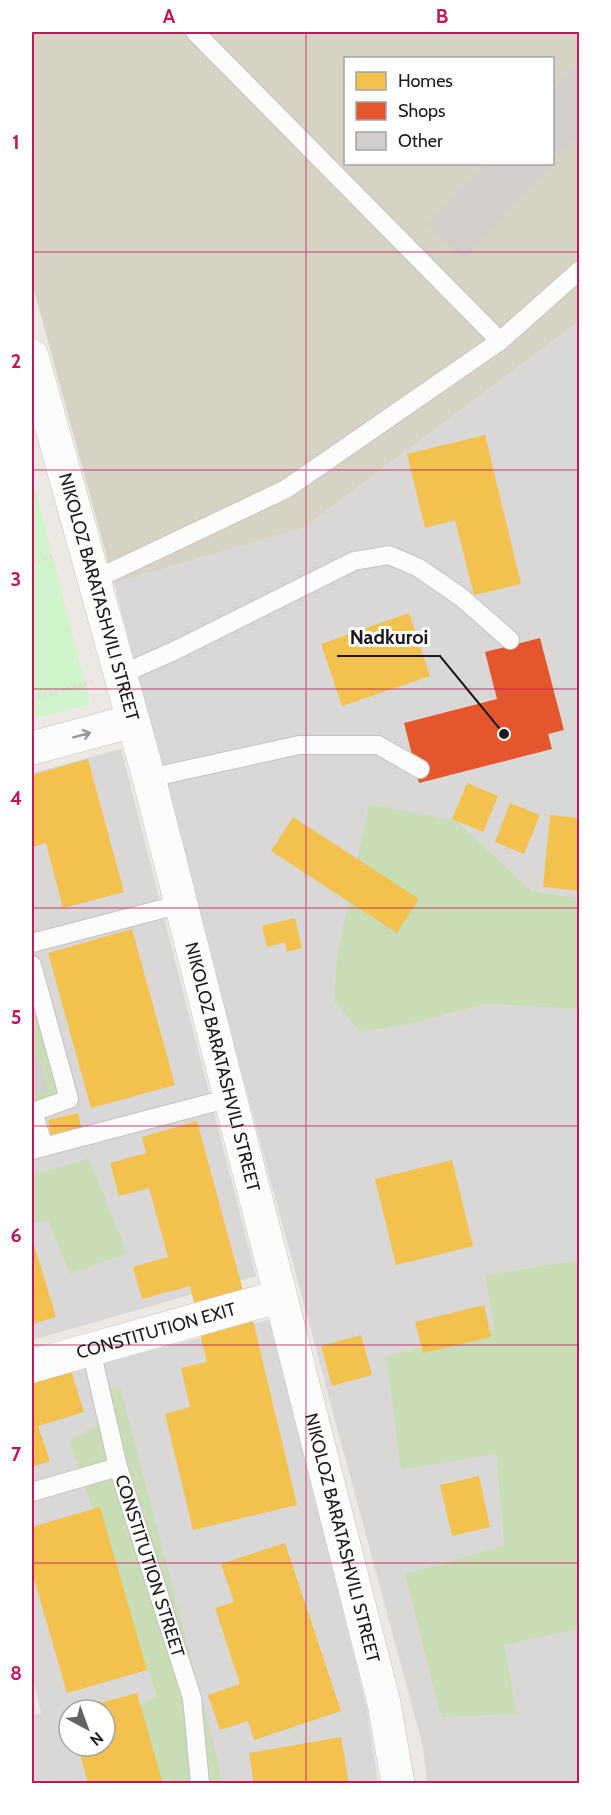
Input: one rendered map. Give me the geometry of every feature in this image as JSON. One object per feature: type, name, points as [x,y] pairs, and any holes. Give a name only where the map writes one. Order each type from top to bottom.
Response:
[{"type":"street","name":"NIKOLOZ BARATASHVILI STREET","points":[[34,374],[149,778],[384,1703],[398,1784]]},
{"type":"street","points":[[32,748],[133,721]]},
{"type":"street","name":"CONSTITUTION EXIT","points":[[32,1366],[280,1296]]},
{"type":"lane","points":[[195,32],[500,341]]},
{"type":"lane","points":[[94,580],[286,489],[500,341],[579,270]]},
{"type":"lane","points":[[120,675],[176,650],[354,561],[388,555],[428,574],[461,597],[510,640]]},
{"type":"lane","points":[[149,778],[298,746],[378,745],[420,769]]},
{"type":"lane","points":[[32,943],[181,904]]},
{"type":"lane","points":[[32,965],[69,1099],[33,1112],[38,1149],[230,1098]]},
{"type":"lane","name":"CONSTITUTION STREET","points":[[91,1350],[118,1467],[192,1698],[200,1784]]},
{"type":"lane","points":[[32,1492],[118,1467]]},
{"type":"path","points":[[32,698],[120,675]]},
{"type":"shaded area","points":[[32,32],[579,32],[579,321],[303,528],[114,583],[32,283]]},
{"type":"shaded area","points":[[579,321],[579,898],[532,891],[457,821],[361,1032],[407,1025],[486,1004],[579,1009],[579,1260],[485,1275],[494,1329],[386,1356],[496,1453],[504,1547],[504,1645],[579,1629],[579,1783],[427,1783],[423,1747],[229,1026],[114,583],[303,528]]},
{"type":"shaded area","points":[[121,749],[256,1276],[32,1340],[32,1224],[48,1219],[89,1158],[32,1175],[32,1110],[60,1101],[32,1001],[32,773]]},
{"type":"shaded area","points":[[271,1319],[367,1709],[378,1783],[222,1783],[218,1761],[101,1423],[70,1440],[156,1697],[162,1783],[32,1784],[32,1716],[41,1713],[32,1676],[32,1382]]},
{"type":"green space","points":[[32,476],[90,704],[32,719]]},
{"type":"green space","points":[[369,804],[457,821],[532,891],[579,898],[579,1009],[486,1004],[407,1025],[361,1032],[334,1001],[337,956]]},
{"type":"green space","points":[[32,1001],[60,1101],[32,1110]]},
{"type":"green space","points":[[89,1158],[127,1253],[70,1274],[48,1220],[32,1224],[32,1175]]},
{"type":"green space","points":[[579,1260],[579,1629],[504,1645],[517,1714],[441,1717],[405,1574],[504,1546],[496,1454],[401,1470],[386,1356],[494,1329],[485,1275]]},
{"type":"green space","points":[[120,1387],[222,1783],[162,1783],[136,1708],[156,1696],[69,1440],[101,1423],[93,1390]]},
{"type":"building: Homes","points":[[485,435],[521,584],[474,595],[455,520],[425,528],[407,454]]},
{"type":"building: Homes","points":[[409,613],[430,676],[342,706],[321,644]]},
{"type":"building: Homes","points":[[88,759],[124,892],[63,908],[46,843],[32,847],[32,775]]},
{"type":"building: Homes","points":[[467,783],[498,796],[483,832],[452,819]]},
{"type":"building: Homes","points":[[510,803],[540,815],[524,854],[495,842]]},
{"type":"building: Homes","points":[[550,815],[580,818],[580,891],[543,887]]},
{"type":"building: Homes","points":[[293,817],[419,899],[397,933],[271,851]]},
{"type":"building: Homes","points":[[295,918],[302,948],[287,952],[285,942],[267,947],[262,926]]},
{"type":"building: Homes","points":[[132,929],[175,1085],[91,1108],[48,953]]},
{"type":"building: Homes","points":[[78,1113],[82,1132],[52,1139],[48,1120]]},
{"type":"building: Homes","points":[[197,1121],[245,1298],[196,1311],[190,1286],[142,1299],[133,1267],[168,1257],[149,1188],[119,1196],[110,1163],[146,1153],[142,1137]]},
{"type":"building: Homes","points":[[452,1160],[473,1246],[396,1265],[375,1179]]},
{"type":"building: Homes","points":[[32,1238],[56,1317],[32,1324]]},
{"type":"building: Homes","points":[[484,1305],[491,1337],[423,1353],[415,1322]]},
{"type":"building: Homes","points":[[252,1316],[297,1505],[193,1530],[165,1414],[190,1407],[181,1368],[207,1362],[199,1329]]},
{"type":"building: Homes","points":[[361,1335],[372,1375],[332,1386],[321,1346]]},
{"type":"building: Homes","points":[[68,1361],[84,1412],[38,1426],[50,1461],[32,1467],[32,1373]]},
{"type":"building: Homes","points":[[479,1476],[490,1527],[452,1536],[440,1485]]},
{"type":"building: Homes","points":[[100,1507],[147,1670],[67,1693],[32,1572],[32,1527]]},
{"type":"building: Homes","points":[[285,1543],[341,1711],[254,1740],[248,1721],[220,1730],[208,1695],[240,1684],[215,1608],[234,1602],[221,1564]]},
{"type":"building: Homes","points":[[137,1693],[163,1784],[88,1784],[81,1758],[117,1758],[117,1698]]},
{"type":"building: Homes","points":[[341,1737],[349,1784],[254,1784],[249,1753]]},
{"type":"building: Shops","points":[[540,638],[564,730],[548,734],[552,749],[419,783],[404,723],[497,699],[485,652]]},
{"type":"building: Other","points":[[575,65],[580,70],[580,134],[554,161],[554,88]]},
{"type":"building: Other","points":[[483,165],[551,165],[464,259],[427,225]]},
{"type":"building: Other","points":[[38,1055],[48,1091],[32,1096],[32,1056]]},
{"type":"place","name":"Nadkuroi","points":[[504,734]]}]
